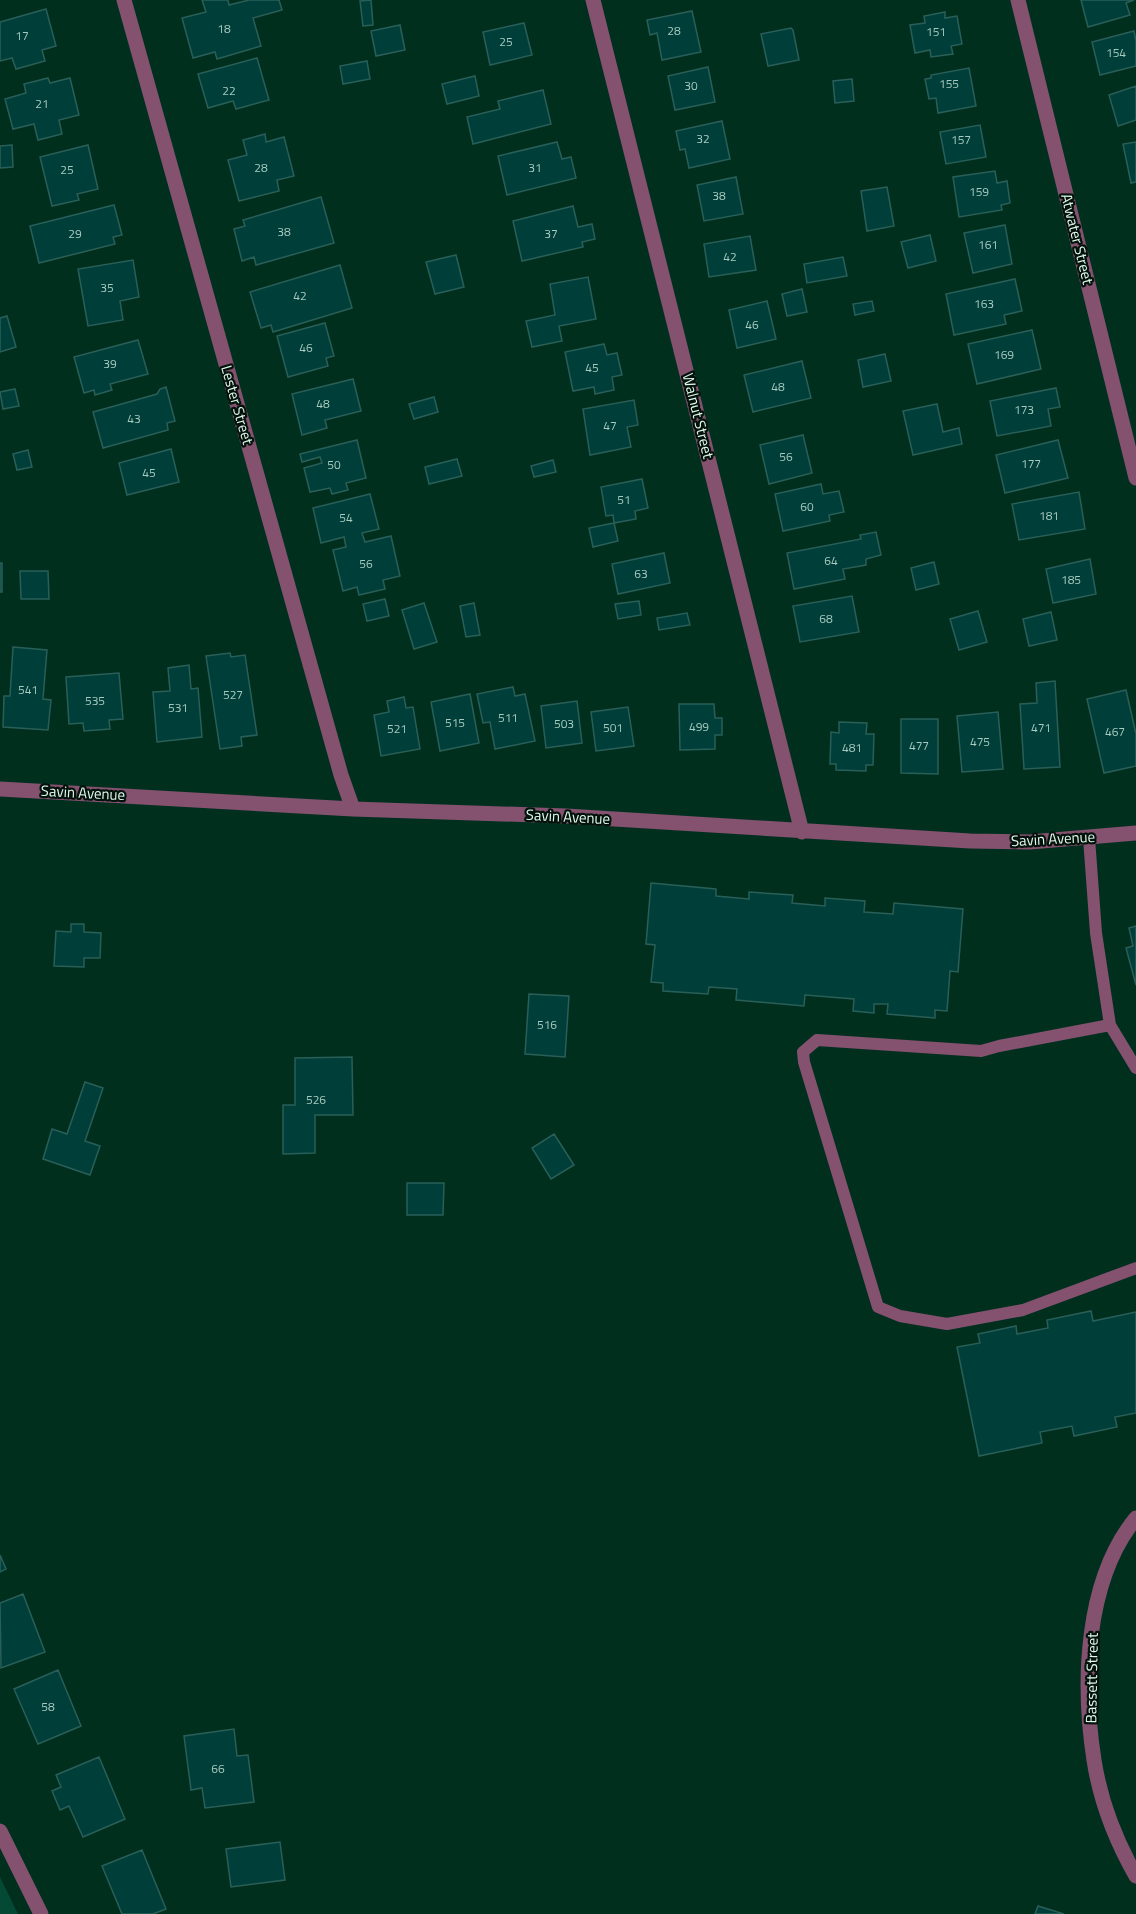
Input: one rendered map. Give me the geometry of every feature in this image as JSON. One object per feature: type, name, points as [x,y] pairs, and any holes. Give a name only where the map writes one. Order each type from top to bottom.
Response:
[{"type":"street","name":"Lester Street","points":[[124,0],[338,763],[353,809]]},
{"type":"street","name":"Walnut Street","points":[[593,0],[802,832]]},
{"type":"street","name":"Atwater Street","points":[[1018,0],[1136,478]]},
{"type":"street","name":"Savin Avenue","points":[[0,789],[353,809],[566,816],[802,832],[1006,842],[1136,833]]},
{"type":"street","name":"Bassett Street","points":[[1136,1518],[1120,1540],[1106,1572],[1095,1612],[1088,1706],[1094,1761],[1104,1802],[1125,1856],[1136,1876]]},
{"type":"street","points":[[0,1831],[40,1914]]},
{"type":"lane","points":[[1089,838],[1096,933],[1110,1025],[1136,1068]]},
{"type":"lane","points":[[1110,1025],[981,1051],[817,1040],[803,1052],[804,1062],[878,1307],[900,1316],[947,1324],[1023,1310],[1136,1268]]},
{"type":"green space","points":[[0,1877],[18,1914],[0,1914]]},
{"type":"building","points":[[202,0],[228,0],[229,5],[249,0],[279,0],[282,10],[253,18],[261,46],[217,59],[215,52],[193,58],[182,18],[206,12]]},
{"type":"building","points":[[371,0],[373,25],[363,26],[360,1]]},
{"type":"building","points":[[1081,0],[1134,0],[1126,3],[1130,15],[1088,27]]},
{"type":"building","points":[[46,9],[56,46],[42,50],[45,61],[16,69],[12,58],[0,61],[0,22]]},
{"type":"building","points":[[692,11],[701,52],[662,60],[657,33],[650,35],[647,20]]},
{"type":"building","points":[[945,12],[945,18],[957,16],[962,44],[951,46],[953,54],[931,57],[930,50],[915,53],[910,25],[925,23],[924,16]]},
{"type":"building","points":[[524,23],[532,55],[490,65],[483,32]]},
{"type":"building","points":[[400,25],[405,50],[376,56],[371,31]]},
{"type":"building","points":[[791,28],[799,60],[768,66],[761,34]]},
{"type":"building","points":[[1134,31],[1136,66],[1100,75],[1092,42]]},
{"type":"building","points":[[257,58],[269,100],[236,109],[233,101],[208,108],[198,74]]},
{"type":"building","points":[[367,61],[370,79],[343,84],[340,66]]},
{"type":"building","points":[[708,67],[715,102],[675,110],[668,76]]},
{"type":"building","points":[[969,68],[976,106],[938,113],[936,98],[929,99],[925,79],[931,78],[931,75]]},
{"type":"building","points":[[475,76],[479,96],[447,104],[442,84]]},
{"type":"building","points":[[48,78],[50,83],[70,78],[79,115],[59,120],[62,134],[38,140],[34,124],[13,129],[5,99],[26,93],[24,84]]},
{"type":"building","points":[[852,79],[854,101],[835,103],[833,81]]},
{"type":"building","points":[[1136,86],[1136,120],[1118,126],[1109,95]]},
{"type":"building","points":[[543,90],[551,124],[473,144],[467,117],[500,109],[498,101]]},
{"type":"building","points":[[722,121],[730,159],[689,168],[685,149],[680,150],[676,131]]},
{"type":"building","points":[[980,125],[986,157],[946,164],[940,132]]},
{"type":"building","points":[[265,134],[266,142],[284,137],[294,176],[277,180],[279,191],[239,201],[228,160],[247,155],[243,140]]},
{"type":"building","points":[[557,142],[562,159],[571,157],[576,178],[507,195],[498,156]]},
{"type":"building","points":[[1136,142],[1136,182],[1131,183],[1123,144]]},
{"type":"building","points":[[12,145],[13,167],[0,168],[0,146]]},
{"type":"building","points":[[88,145],[98,189],[77,194],[79,200],[52,206],[40,157]]},
{"type":"building","points":[[995,171],[997,183],[1007,181],[1010,203],[1001,205],[1002,210],[959,217],[953,177]]},
{"type":"building","points":[[736,177],[743,214],[704,221],[697,185]]},
{"type":"building","points":[[887,187],[894,226],[867,231],[861,191]]},
{"type":"building","points":[[321,197],[334,243],[256,265],[254,257],[242,261],[234,229],[245,226],[243,220]]},
{"type":"building","points":[[114,205],[122,235],[113,237],[115,244],[39,263],[30,226]]},
{"type":"building","points":[[573,206],[578,227],[592,224],[595,239],[582,242],[583,247],[522,261],[513,221]]},
{"type":"building","points":[[1005,225],[1012,264],[973,273],[964,233]]},
{"type":"building","points":[[930,235],[936,261],[908,268],[901,242]]},
{"type":"building","points":[[750,236],[756,270],[709,277],[704,244]]},
{"type":"building","points":[[456,255],[464,287],[435,294],[426,262]]},
{"type":"building","points":[[843,257],[847,276],[807,283],[804,264]]},
{"type":"building","points":[[133,260],[139,297],[120,301],[123,320],[88,326],[78,269]]},
{"type":"building","points":[[340,265],[352,308],[273,332],[271,325],[261,328],[250,292]]},
{"type":"building","points":[[588,277],[596,319],[559,326],[562,341],[532,347],[526,321],[555,315],[550,284]]},
{"type":"building","points":[[1015,279],[1022,311],[1004,315],[1006,324],[954,335],[946,294]]},
{"type":"building","points":[[802,289],[807,312],[787,316],[782,294]]},
{"type":"building","points":[[767,301],[776,339],[737,348],[729,310]]},
{"type":"building","points":[[872,301],[874,311],[855,315],[853,304]]},
{"type":"building","points":[[7,316],[16,347],[0,352],[0,318]]},
{"type":"building","points":[[325,323],[334,356],[326,358],[328,366],[288,377],[277,336]]},
{"type":"building","points":[[1032,330],[1041,369],[977,384],[968,344]]},
{"type":"building","points":[[138,340],[148,374],[110,384],[112,390],[95,395],[94,390],[84,393],[74,357]]},
{"type":"building","points":[[604,344],[607,355],[617,353],[622,375],[612,377],[614,390],[595,394],[594,387],[573,391],[565,352]]},
{"type":"building","points":[[885,354],[891,381],[863,387],[858,360]]},
{"type":"building","points":[[802,361],[811,398],[753,412],[744,375]]},
{"type":"building","points":[[353,379],[361,411],[325,420],[327,428],[302,435],[292,394]]},
{"type":"building","points":[[166,387],[175,421],[167,423],[168,430],[103,448],[93,412],[157,394],[160,389]]},
{"type":"building","points":[[1056,388],[1060,407],[1048,409],[1051,426],[997,436],[990,401]]},
{"type":"building","points":[[15,389],[19,406],[3,409],[0,392]]},
{"type":"building","points":[[434,397],[438,412],[414,419],[409,404]]},
{"type":"building","points":[[634,400],[638,425],[627,427],[631,447],[590,455],[583,409]]},
{"type":"building","points":[[937,404],[943,432],[959,428],[962,444],[913,455],[903,411]]},
{"type":"building","points":[[803,435],[812,473],[769,484],[760,445]]},
{"type":"building","points":[[357,440],[366,478],[346,483],[348,490],[332,494],[330,488],[310,492],[304,468],[322,463],[320,457],[302,462],[300,454]]},
{"type":"building","points":[[1058,440],[1068,478],[1005,493],[996,455]]},
{"type":"building","points":[[171,449],[179,482],[127,495],[119,463]]},
{"type":"building","points":[[28,450],[32,467],[17,470],[13,454]]},
{"type":"building","points":[[457,459],[462,476],[429,484],[425,467]]},
{"type":"building","points":[[553,460],[556,472],[534,477],[531,466]]},
{"type":"building","points":[[642,479],[648,508],[635,511],[636,519],[614,523],[613,515],[606,516],[601,487]]},
{"type":"building","points":[[821,484],[823,494],[839,491],[844,512],[829,515],[830,521],[783,531],[775,494]]},
{"type":"building","points":[[1079,492],[1085,529],[1019,540],[1012,504]]},
{"type":"building","points":[[370,494],[379,529],[362,533],[365,542],[391,536],[400,576],[383,580],[385,589],[359,595],[357,587],[343,591],[333,550],[346,547],[344,537],[321,543],[313,508]]},
{"type":"building","points":[[614,523],[618,541],[593,547],[589,528]]},
{"type":"building","points":[[876,532],[881,555],[866,559],[866,565],[843,569],[845,579],[794,589],[787,553],[861,539],[860,535]]},
{"type":"building","points":[[664,553],[670,583],[618,594],[612,564]]},
{"type":"building","points":[[1090,559],[1096,594],[1053,603],[1046,569]]},
{"type":"building","points":[[934,562],[939,584],[916,590],[911,568]]},
{"type":"building","points":[[0,563],[2,563],[2,592],[0,592]]},
{"type":"building","points":[[20,571],[48,571],[49,599],[21,599]]},
{"type":"building","points":[[852,596],[859,632],[800,642],[793,606]]},
{"type":"building","points":[[385,599],[389,616],[367,621],[363,604]]},
{"type":"building","points":[[639,601],[641,615],[618,619],[615,604]]},
{"type":"building","points":[[424,603],[437,642],[414,649],[402,610]]},
{"type":"building","points":[[474,603],[480,635],[466,637],[460,606]]},
{"type":"building","points":[[978,611],[987,642],[959,650],[950,619]]},
{"type":"building","points":[[1051,612],[1057,640],[1029,646],[1023,619]]},
{"type":"building","points":[[687,613],[690,625],[659,630],[657,618]]},
{"type":"building","points":[[13,647],[47,650],[43,699],[51,700],[48,730],[3,727],[4,696],[10,696]]},
{"type":"building","points":[[230,653],[231,657],[245,655],[257,735],[241,737],[242,746],[220,749],[206,656]]},
{"type":"building","points":[[189,665],[191,689],[198,688],[202,737],[157,742],[153,692],[170,691],[168,668]]},
{"type":"building","points":[[119,673],[123,719],[109,720],[110,729],[84,731],[83,723],[69,724],[66,677]]},
{"type":"building","points":[[1055,681],[1060,767],[1024,769],[1020,704],[1037,703],[1036,683]]},
{"type":"building","points":[[513,687],[515,696],[525,694],[535,741],[495,749],[490,722],[483,723],[477,694]]},
{"type":"building","points":[[1126,690],[1136,734],[1136,766],[1104,773],[1087,699]]},
{"type":"building","points":[[470,694],[479,743],[440,751],[431,702]]},
{"type":"building","points":[[404,697],[406,708],[413,707],[420,749],[381,756],[374,715],[389,712],[387,701]]},
{"type":"building","points":[[577,701],[582,743],[546,748],[541,706]]},
{"type":"building","points":[[679,704],[714,704],[715,718],[722,718],[722,735],[715,735],[715,749],[680,750]]},
{"type":"building","points":[[628,707],[634,746],[596,751],[591,712]]},
{"type":"building","points":[[998,712],[1003,769],[962,772],[957,716]]},
{"type":"building","points":[[901,719],[938,719],[938,774],[901,773]]},
{"type":"building","points":[[839,722],[867,723],[866,734],[874,734],[873,765],[866,765],[866,771],[836,770],[836,764],[830,764],[831,732],[839,733]]},
{"type":"building","points":[[651,883],[716,889],[716,896],[749,899],[749,892],[793,895],[792,903],[825,906],[825,898],[865,901],[864,912],[893,914],[894,903],[963,909],[958,972],[950,971],[947,1011],[935,1010],[935,1018],[887,1014],[888,1004],[874,1004],[874,1013],[853,1011],[854,999],[805,995],[804,1006],[736,1000],[737,989],[709,987],[708,994],[663,991],[663,983],[651,982],[655,945],[646,944]]},
{"type":"building","points":[[71,924],[84,924],[84,932],[101,933],[100,958],[84,958],[84,967],[54,966],[56,931],[71,932]]},
{"type":"building","points":[[1136,926],[1136,985],[1126,948],[1133,946],[1129,928]]},
{"type":"building","points":[[529,994],[569,996],[565,1057],[525,1054]]},
{"type":"building","points":[[352,1057],[353,1115],[315,1115],[315,1153],[283,1154],[283,1105],[295,1105],[295,1058]]},
{"type":"building","points":[[85,1082],[103,1088],[85,1141],[100,1146],[90,1175],[43,1159],[52,1129],[67,1134]]},
{"type":"building","points":[[554,1134],[574,1165],[551,1179],[532,1148]]},
{"type":"building","points":[[407,1183],[444,1183],[443,1215],[407,1215]]},
{"type":"building","points":[[1091,1311],[1093,1321],[1136,1312],[1136,1413],[1115,1417],[1117,1427],[1074,1436],[1072,1426],[1040,1432],[1042,1443],[979,1456],[957,1347],[980,1343],[978,1334],[1016,1326],[1017,1334],[1048,1328],[1047,1320]]},
{"type":"building","points":[[0,1555],[6,1569],[0,1572]]},
{"type":"building","points":[[23,1594],[45,1652],[1,1668],[0,1603]]},
{"type":"building","points":[[58,1670],[81,1726],[38,1744],[14,1689]]},
{"type":"building","points":[[234,1729],[237,1756],[248,1755],[254,1802],[205,1808],[202,1788],[191,1790],[184,1736]]},
{"type":"building","points":[[99,1757],[125,1819],[83,1837],[69,1806],[60,1810],[52,1791],[61,1787],[56,1775]]},
{"type":"building","points":[[280,1842],[285,1880],[231,1887],[226,1849]]},
{"type":"building","points":[[142,1850],[166,1909],[153,1914],[122,1914],[102,1866]]},
{"type":"building","points":[[1038,1906],[1064,1914],[1035,1914]]}]
